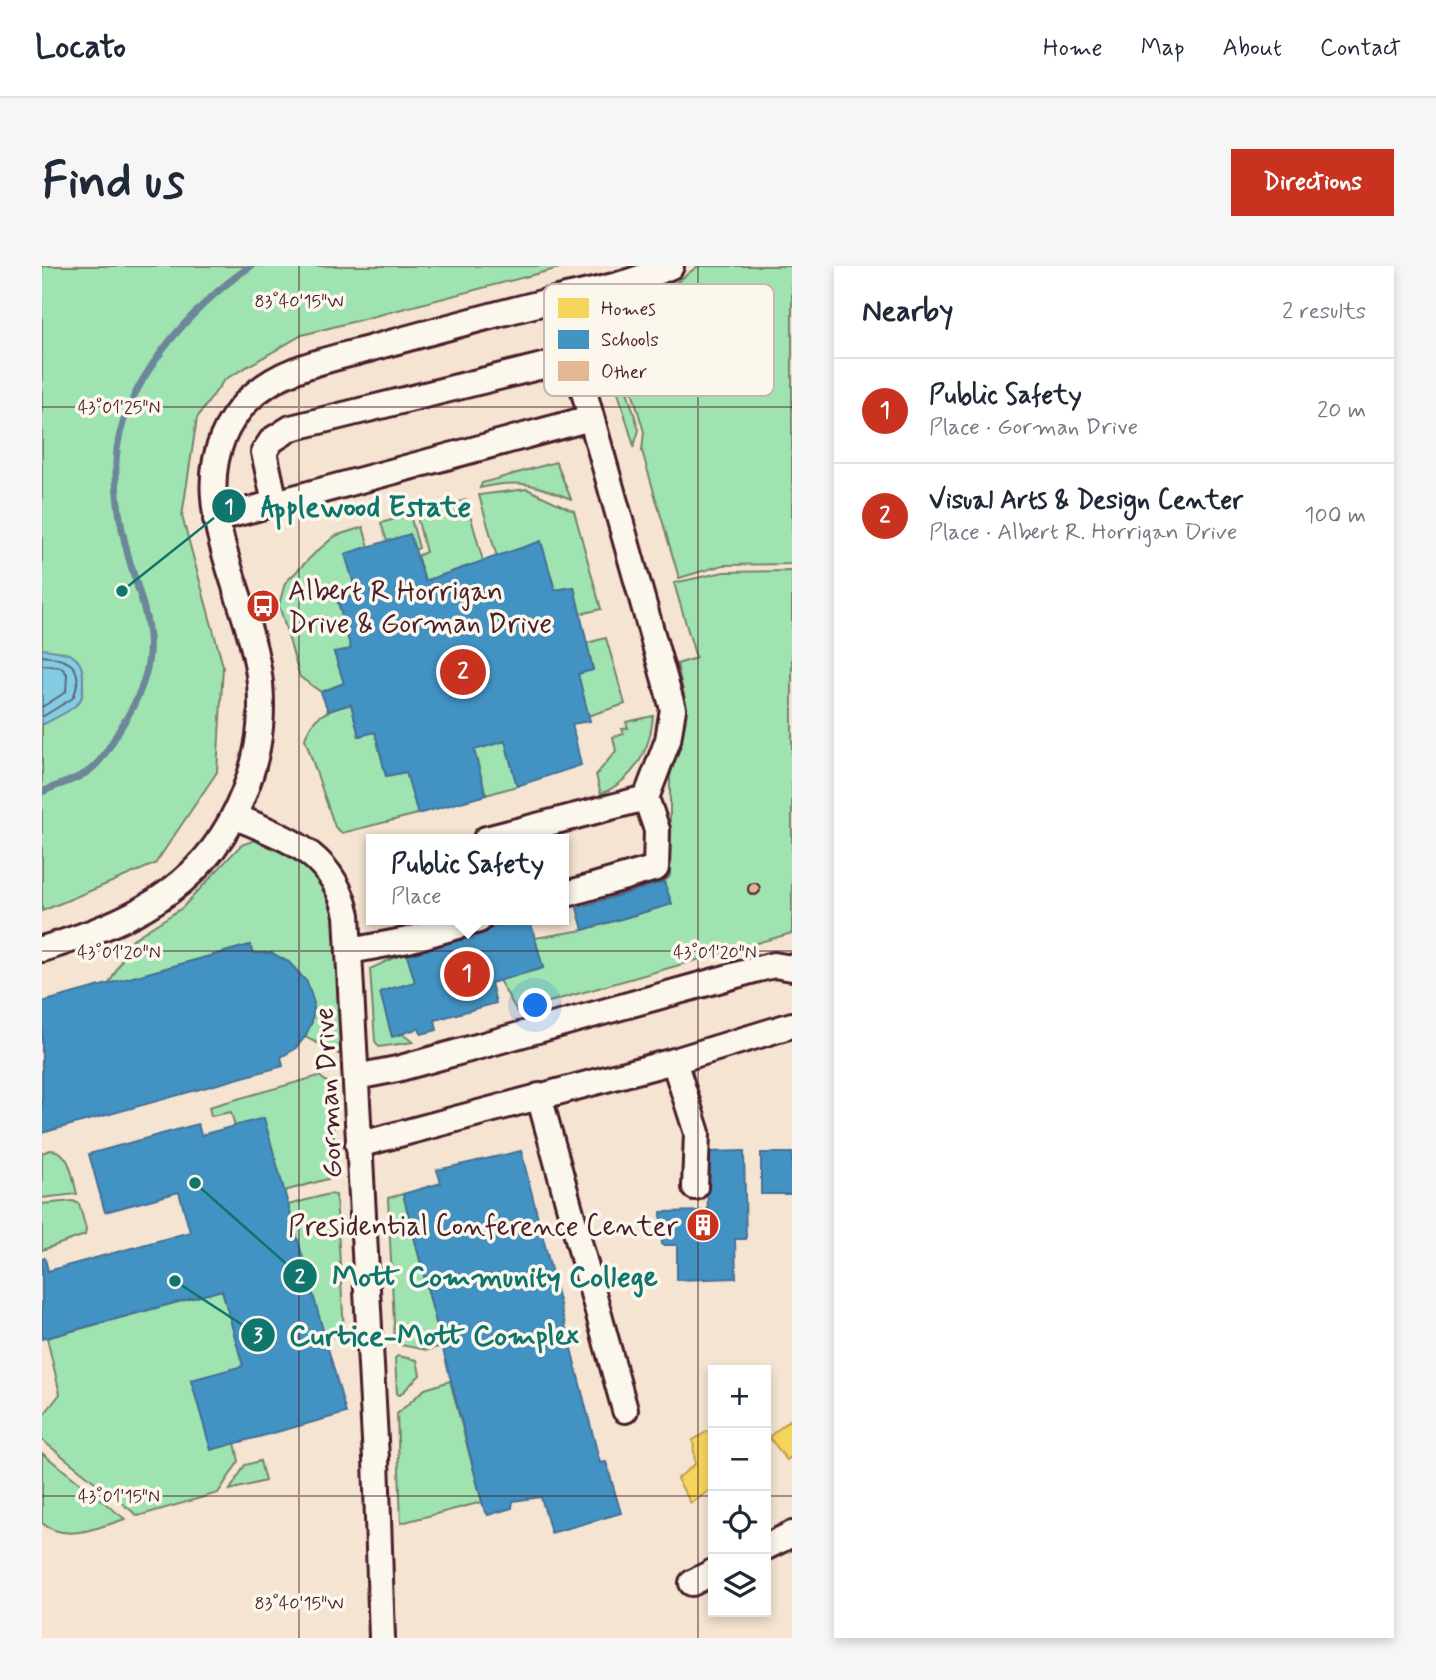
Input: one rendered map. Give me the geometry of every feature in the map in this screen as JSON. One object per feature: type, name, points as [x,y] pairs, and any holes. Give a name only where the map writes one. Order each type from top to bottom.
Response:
[{"type":"street","points":[[626,284],[671,266]]},
{"type":"street","points":[[42,949],[112,926],[169,894],[218,846],[234,816],[256,759],[261,732],[260,681],[212,498],[214,459],[233,418],[265,385],[311,364],[544,303]]},
{"type":"street","points":[[275,503],[264,452],[272,440],[290,428],[544,366]]},
{"type":"street","points":[[569,893],[656,868],[657,830],[646,798],[668,740],[673,709],[585,396]]},
{"type":"street","points":[[216,519],[591,418]]},
{"type":"street","points":[[506,834],[646,798]]},
{"type":"street","name":"Gorman Drive","points":[[234,816],[310,852],[331,873],[343,898],[350,951],[376,1460],[382,1638]]},
{"type":"street","points":[[350,951],[408,940],[461,925]]},
{"type":"street","points":[[356,1077],[397,1069],[774,965],[792,968]]},
{"type":"street","points":[[358,1145],[674,1061],[792,1025]]},
{"type":"street","points":[[674,1061],[697,1133],[695,1187]]},
{"type":"street","points":[[539,1097],[625,1410]]},
{"type":"street","points":[[771,1544],[792,1534]]},
{"type":"green space","points":[[42,266],[567,266],[302,335],[224,380],[197,418],[182,516],[223,666],[217,772],[155,864],[42,911]]},
{"type":"green space","points":[[698,266],[792,266],[792,564],[723,565],[679,578],[642,451],[644,432],[634,396],[774,396],[774,284],[671,284]]},
{"type":"green space","points":[[619,396],[629,396],[639,430],[634,446]]},
{"type":"green space","points":[[556,462],[571,499],[527,484],[480,488],[482,483]]},
{"type":"green space","points":[[527,489],[574,511],[601,609],[580,614],[574,587],[555,590],[541,542],[497,557],[479,495]]},
{"type":"green space","points":[[466,500],[483,561],[425,581],[417,556],[426,552],[416,513]]},
{"type":"green space","points":[[410,515],[419,548],[415,550],[387,541],[381,523]]},
{"type":"green space","points":[[363,527],[369,547],[345,554],[357,594],[338,602],[351,649],[334,653],[344,683],[321,692],[300,677],[279,605],[285,583],[316,552],[335,536]]},
{"type":"green space","points":[[792,571],[792,933],[517,1011],[499,980],[543,968],[535,938],[583,930],[672,904],[664,882],[670,876],[670,777],[686,705],[677,664],[696,658],[674,583],[724,572]]},
{"type":"green space","points":[[606,638],[625,704],[588,716],[578,674],[593,669],[587,643]]},
{"type":"green space","points":[[351,704],[359,736],[375,732],[386,776],[406,772],[418,814],[342,833],[335,827],[305,739],[312,724],[322,715]]},
{"type":"green space","points":[[653,716],[648,741],[638,763],[623,781],[601,794],[596,775],[616,751],[613,737],[624,734],[622,729],[628,728],[626,722]]},
{"type":"green space","points":[[505,741],[517,786],[486,795],[474,750]]},
{"type":"green space","points":[[255,840],[304,862],[317,874],[327,891],[338,936],[341,1055],[305,1037],[310,1021],[309,992],[295,969],[283,960],[253,953],[250,945],[109,984],[133,939],[182,908],[241,845]]},
{"type":"green space","points":[[406,952],[415,982],[380,992],[392,1036],[402,1034],[413,1042],[379,1047],[375,1041],[370,969]]},
{"type":"green space","points":[[319,1076],[332,1086],[335,1177],[284,1191],[235,1126],[231,1112],[211,1116],[209,1107]]},
{"type":"green space","points":[[57,1151],[66,1159],[77,1194],[42,1198],[42,1153]]},
{"type":"green space","points":[[329,1194],[336,1195],[344,1332],[325,1340],[288,1205]]},
{"type":"green space","points":[[403,1194],[442,1346],[427,1350],[395,1344],[388,1198]]},
{"type":"green space","points":[[73,1201],[79,1204],[86,1229],[85,1235],[42,1250],[42,1204]]},
{"type":"green space","points":[[222,1290],[243,1366],[191,1381],[211,1449],[235,1443],[239,1461],[218,1493],[138,1516],[42,1440],[42,1417],[60,1394],[47,1338]]},
{"type":"green space","points":[[398,1356],[417,1360],[420,1375],[400,1395],[397,1394],[395,1358]]},
{"type":"green space","points":[[450,1381],[482,1502],[401,1523],[397,1414],[425,1389]]},
{"type":"green space","points":[[42,1453],[125,1519],[72,1533],[51,1529],[42,1523]]},
{"type":"green space","points":[[260,1461],[265,1481],[230,1490],[245,1465]]},
{"type":"water","points":[[42,649],[65,653],[76,659],[82,671],[83,686],[82,697],[76,705],[42,725]]},
{"type":"building: Homes","points":[[792,1418],[792,1456],[787,1460],[771,1440],[771,1435]]},
{"type":"building: Homes","points":[[708,1431],[708,1491],[691,1503],[677,1479],[695,1464],[693,1440]]},
{"type":"building: Schools","points":[[410,534],[425,581],[541,541],[555,590],[574,587],[593,670],[578,674],[590,721],[572,724],[581,765],[517,786],[505,741],[474,750],[486,795],[418,814],[406,772],[386,776],[375,732],[359,736],[351,704],[328,711],[321,692],[344,683],[334,652],[351,649],[338,602],[357,594],[345,554]]},
{"type":"building: Schools","points":[[664,882],[672,904],[583,930],[577,908]]},
{"type":"building: Schools","points":[[504,925],[531,925],[543,968],[491,983],[496,1003],[435,1020],[437,1030],[421,1034],[419,1028],[392,1037],[380,992],[415,982],[406,952]]},
{"type":"building: Schools","points":[[250,945],[253,953],[272,953],[289,962],[307,982],[314,1003],[312,1022],[305,1037],[295,1049],[281,1057],[283,1066],[42,1133],[42,1002]]},
{"type":"building: Schools","points":[[264,1118],[346,1413],[211,1450],[191,1380],[243,1366],[222,1290],[42,1339],[42,1259],[45,1258],[48,1271],[190,1232],[179,1192],[105,1212],[89,1154],[198,1124],[201,1135]]},
{"type":"building: Schools","points":[[521,1151],[600,1463],[606,1462],[621,1513],[551,1533],[541,1497],[513,1501],[512,1508],[488,1515],[484,1509],[403,1194],[441,1183],[437,1170]]},
{"type":"building: Schools","name":"Presidential Conference Center","points":[[744,1151],[746,1239],[735,1239],[736,1278],[677,1280],[677,1245],[662,1245],[661,1212],[708,1211],[706,1152]]},
{"type":"building: Schools","points":[[761,1153],[792,1153],[792,1194],[761,1194]]},
{"type":"building: Other","points":[[754,883],[760,889],[754,895],[748,889]]},
{"type":"waterway","points":[[42,792],[79,777],[99,761],[133,706],[146,673],[148,627],[125,544],[116,485],[120,433],[130,405],[144,377],[183,325],[228,283],[251,266]]},
{"type":"place","name":"Applewood Estate","points":[[122,591]]},
{"type":"place","name":"Albert R Horrigan Drive & Gorman Drive","points":[[263,606]]},
{"type":"place","name":"Visual Arts & Design Center","points":[[463,672]]},
{"type":"place","name":"Public Safety","points":[[467,974]]},
{"type":"place","name":"Mott Community College","points":[[195,1183]]},
{"type":"place","name":"Presidential Conference Center","points":[[703,1225]]},
{"type":"place","name":"Curtice-Mott Complex","points":[[175,1281]]}]
